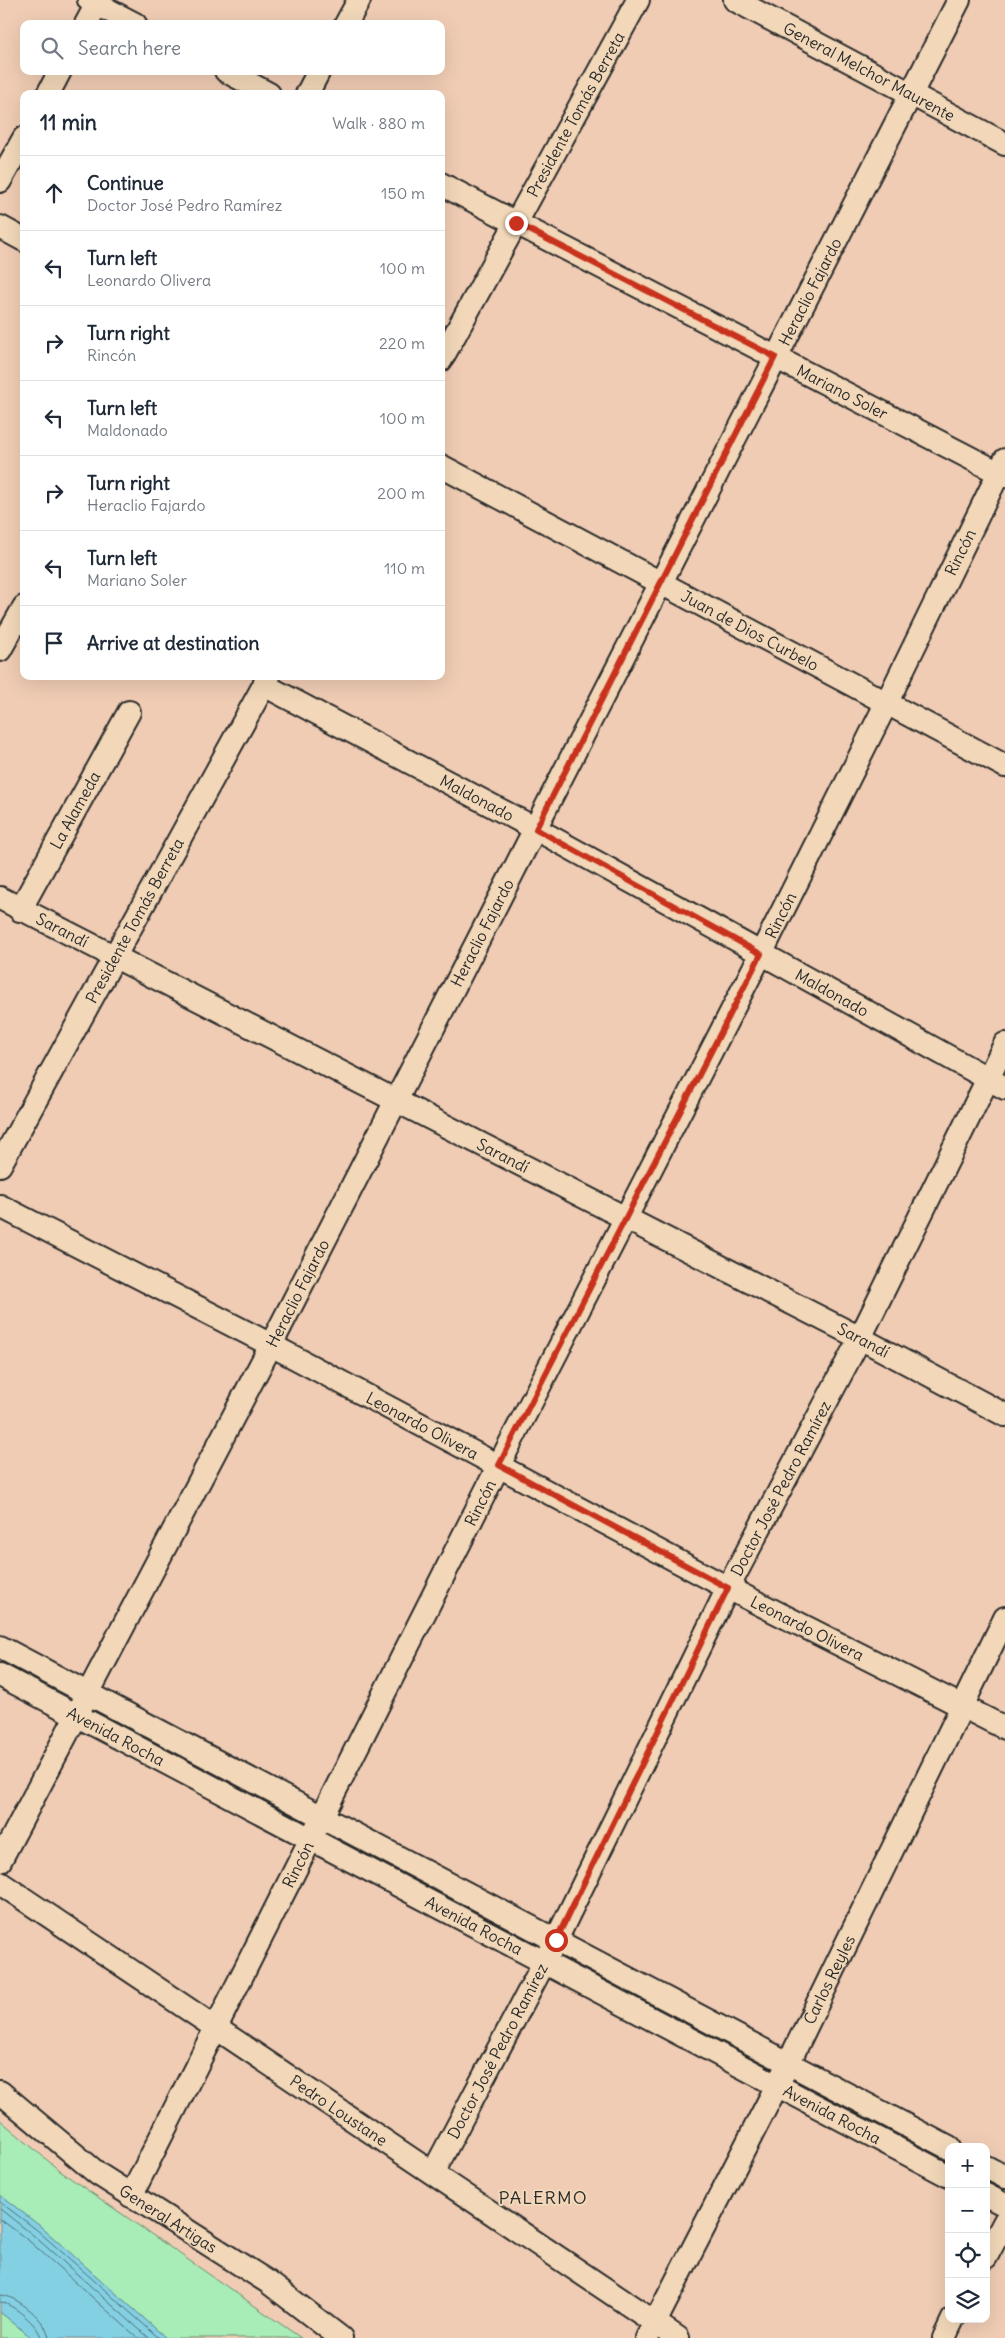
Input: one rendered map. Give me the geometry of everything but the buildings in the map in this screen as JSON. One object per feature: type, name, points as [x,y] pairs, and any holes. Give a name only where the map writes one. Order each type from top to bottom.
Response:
[{"type":"street","points":[[348,20],[359,0]]},
{"type":"street","name":"Presidente Tomás Berreta","points":[[445,353],[638,0]]},
{"type":"street","name":"General Melchor Maurente","points":[[734,0],[1005,144]]},
{"type":"street","name":"Heraclio Fajardo","points":[[0,1861],[78,1716],[271,1345],[958,0]]},
{"type":"street","points":[[88,20],[95,1],[127,20]]},
{"type":"street","points":[[50,90],[58,75]]},
{"type":"street","points":[[233,75],[262,90]]},
{"type":"street","points":[[309,90],[317,75]]},
{"type":"street","points":[[0,182],[20,145]]},
{"type":"street","name":"Mariano Soler","points":[[445,186],[775,357],[1003,470]]},
{"type":"street","points":[[0,227],[20,238]]},
{"type":"street","name":"Juan de Dios Curbelo","points":[[445,468],[1005,766]]},
{"type":"street","name":"Rincón","points":[[131,2196],[499,1465],[761,954],[1003,470]]},
{"type":"street","points":[[0,650],[20,614]]},
{"type":"street","name":"Presidente Tomás Berreta","points":[[0,1164],[267,680]]},
{"type":"street","name":"Maldonado","points":[[267,680],[997,1083]]},
{"type":"street","name":"La Alameda","points":[[20,910],[129,712]]},
{"type":"street","name":"Sarandí","points":[[0,898],[20,910],[860,1338],[1005,1415]]},
{"type":"street","name":"Doctor José Pedro Ramírez","points":[[432,2173],[556,1940],[728,1588],[997,1083],[1005,1044]]},
{"type":"street","name":"Leonardo Olivera","points":[[0,1206],[271,1345],[728,1588],[1005,1728]]},
{"type":"street","name":"Carlos Reyles","points":[[652,2331],[788,2064],[1005,1618]]},
{"type":"street","name":"Avenida Rocha","points":[[0,1647],[945,2146]]},
{"type":"street","name":"Avenida Rocha","points":[[0,1675],[945,2174]]},
{"type":"street","name":"Pedro Loustane","points":[[0,1883],[432,2173],[652,2331],[678,2338]]},
{"type":"street","name":"General Artigas","points":[[0,2092],[66,2150],[131,2196],[268,2282],[341,2338]]},
{"type":"street","points":[[990,2169],[1005,2177]]},
{"type":"street","points":[[990,2197],[1005,2205]]},
{"type":"street","points":[[990,2249],[1005,2221]]},
{"type":"street","points":[[944,2338],[951,2323]]},
{"type":"green space","points":[[0,2120],[60,2171],[301,2338],[166,2338],[40,2226],[0,2195]]},
{"type":"green space","points":[[0,2312],[32,2338],[0,2338]]},
{"type":"water","points":[[0,2195],[40,2226],[166,2338],[32,2338],[0,2312]]},
{"type":"district","name":"PALERMO","points":[[543,2197]]},
{"type":"route","points":[[516,223],[775,357],[536,829],[761,954],[499,1465],[728,1588],[556,1940]]}]
